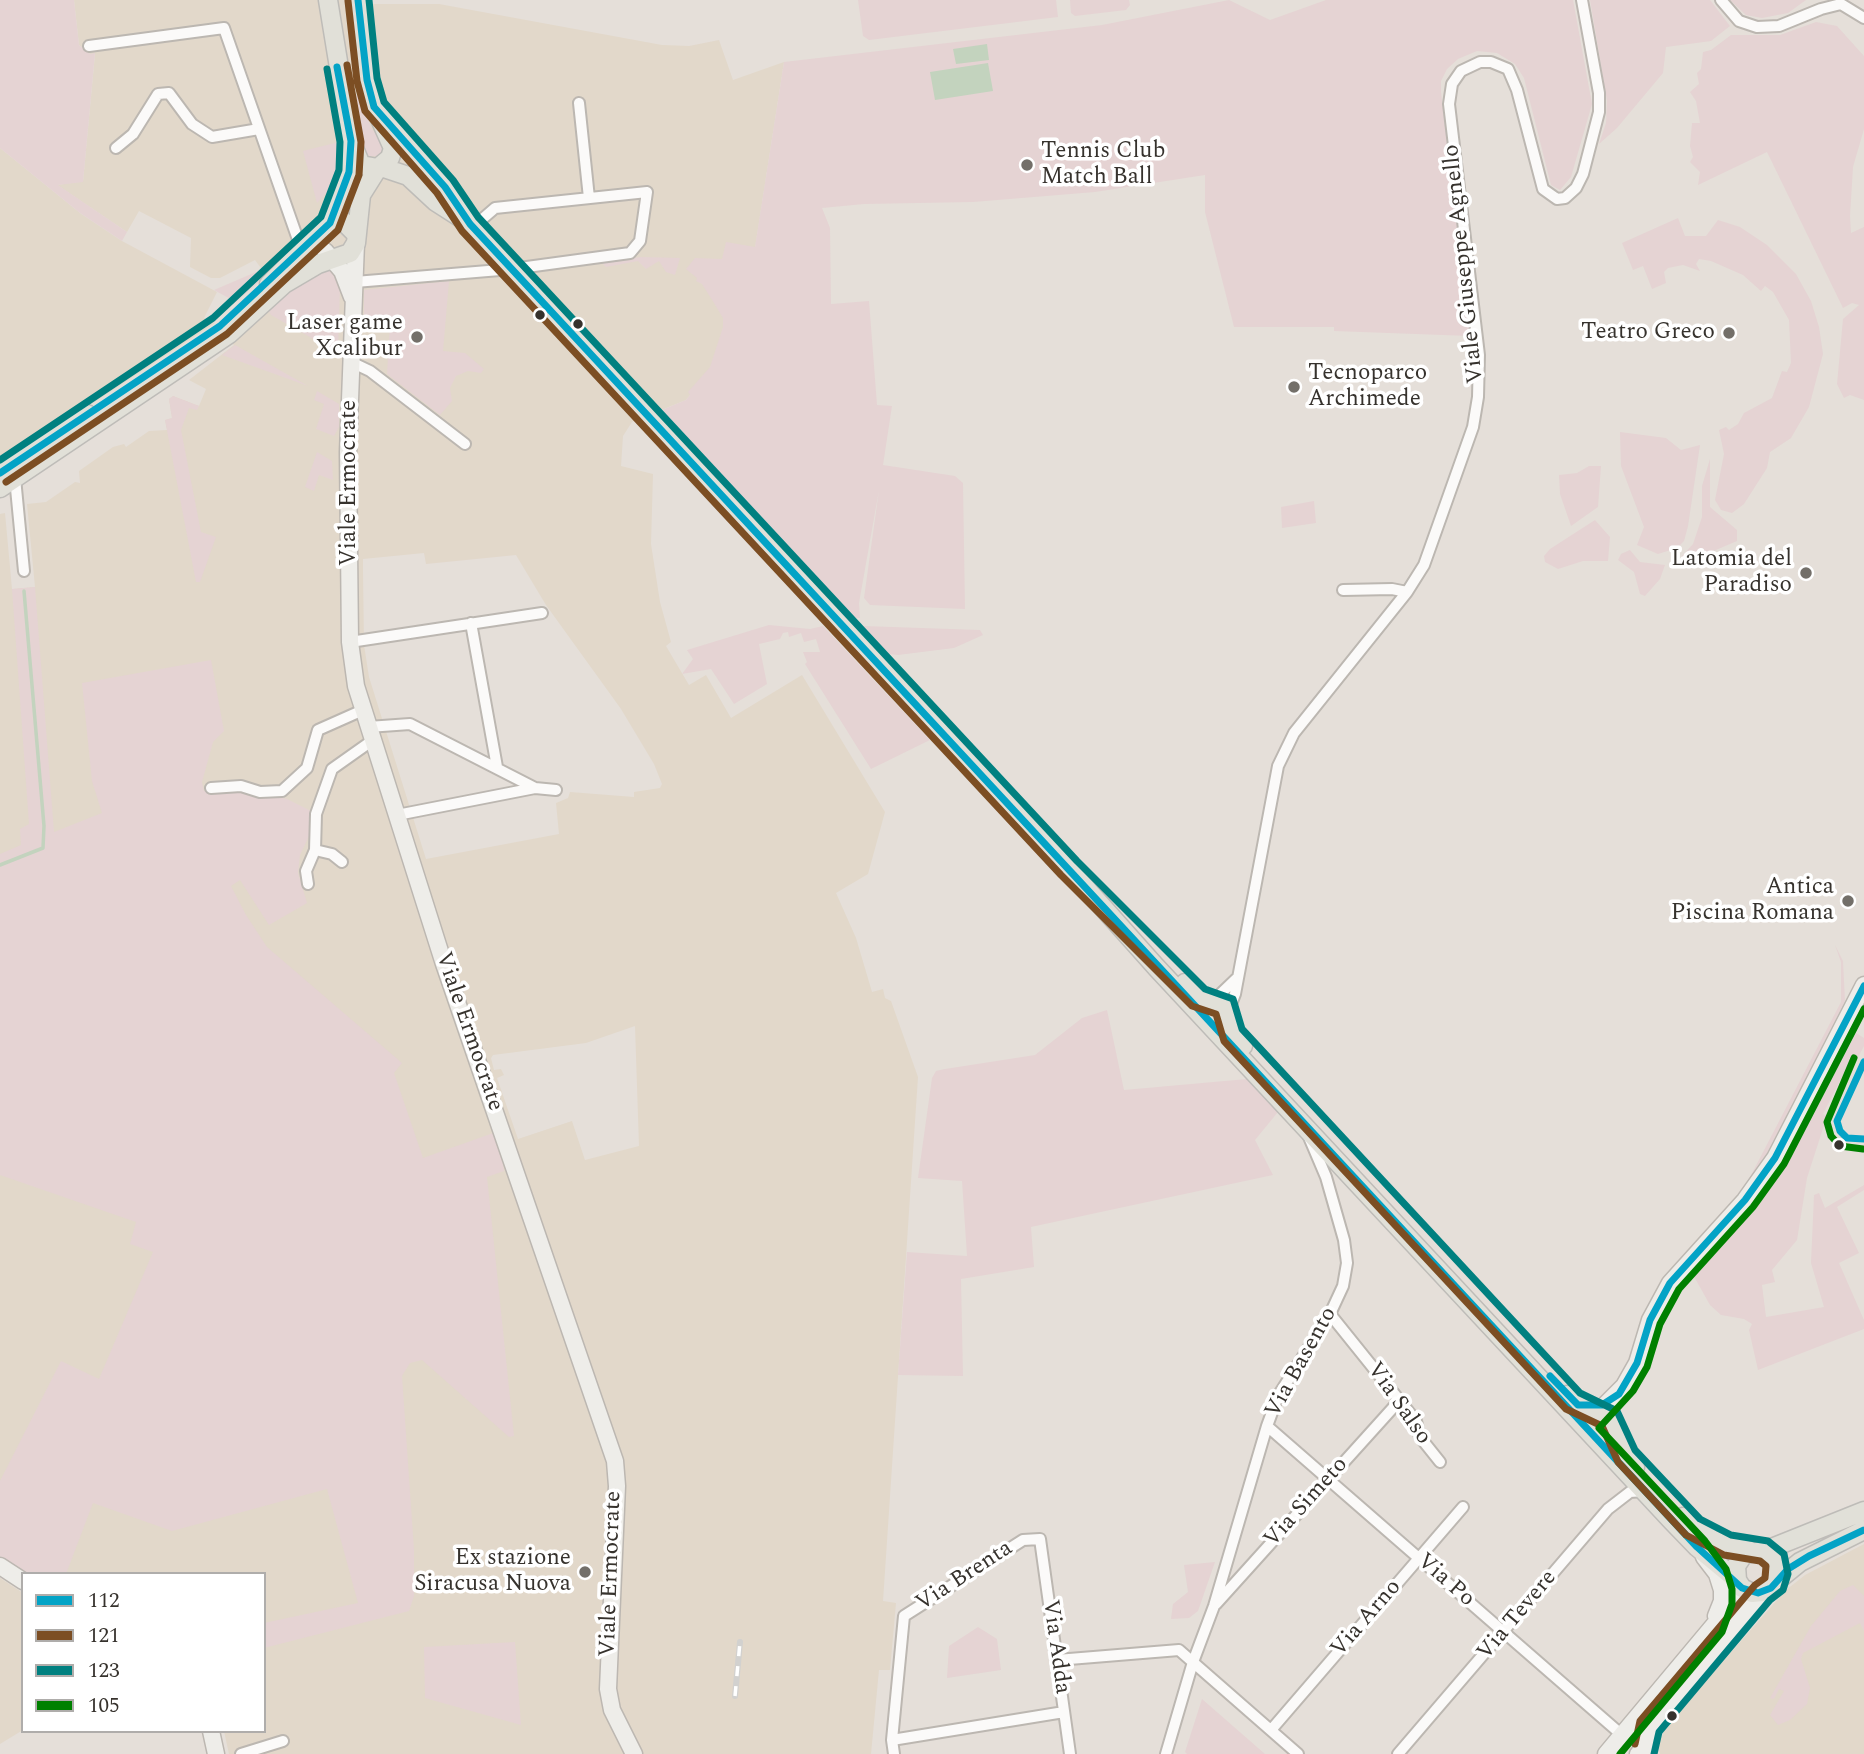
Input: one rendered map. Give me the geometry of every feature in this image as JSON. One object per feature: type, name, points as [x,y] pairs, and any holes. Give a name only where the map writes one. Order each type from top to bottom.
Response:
[{"type":"main road","points":[[5,479],[229,334],[284,284],[332,256],[350,253],[356,238],[361,195],[379,168],[390,158],[393,148],[374,107],[363,48],[358,0]]},
{"type":"main road","points":[[363,48],[365,0]]},
{"type":"main road","points":[[326,3],[351,141],[361,165],[408,176],[436,202],[472,226]]},
{"type":"main road","points":[[374,107],[445,187],[472,226],[1069,868],[1215,1013],[1578,1405],[1603,1408],[1629,1460],[1694,1528],[1713,1540],[1757,1551],[1778,1567],[1770,1586]]},
{"type":"main road","points":[[351,141],[349,172],[320,241],[354,290]]},
{"type":"main road","points":[[5,479],[220,326],[326,226],[343,221],[356,238]]},
{"type":"main road","name":"Viale Ermocrate","points":[[356,238],[348,452],[350,642],[370,733],[449,977],[615,1461],[617,1486],[608,1689],[616,1720],[634,1754]]},
{"type":"main road","points":[[1588,1431],[1589,1423],[1619,1394],[1637,1363],[1650,1320],[1670,1283],[1745,1200],[1775,1158],[1864,986]]},
{"type":"main road","points":[[1215,1013],[1305,1127],[1697,1547],[1717,1574],[1722,1590],[1722,1601],[1713,1626]]},
{"type":"main road","points":[[1606,1754],[1737,1595],[1739,1559],[1864,1511]]},
{"type":"main road","points":[[1642,1753],[1649,1727],[1770,1586],[1809,1556],[1864,1530]]},
{"type":"main road","points":[[1697,1547],[1747,1591],[1770,1586]]},
{"type":"main road","points":[[0,1566],[21,1580]]},
{"type":"main road","points":[[1626,1730],[1642,1753]]},
{"type":"main road","points":[[211,1733],[216,1754]]},
{"type":"street","name":"Viale Giuseppe Agnello","points":[[1215,1013],[1238,977],[1278,766],[1294,733],[1407,592],[1432,546],[1473,427],[1478,397],[1479,355],[1449,104],[1452,84],[1461,71],[1480,62],[1491,62],[1507,69],[1517,90],[1543,189],[1557,199],[1564,198],[1576,188],[1583,174],[1599,112],[1599,93],[1582,0]]},
{"type":"street","points":[[1721,0],[1739,21],[1757,27],[1779,26],[1853,0]]},
{"type":"street","points":[[1842,4],[1864,18]]},
{"type":"street","points":[[89,46],[224,28],[302,251]]},
{"type":"street","points":[[116,148],[133,134],[158,94],[169,93],[192,124],[212,137],[258,129]]},
{"type":"street","points":[[579,103],[589,198]]},
{"type":"street","points":[[354,290],[630,253],[640,241],[647,192],[495,208],[472,226]]},
{"type":"street","points":[[351,362],[370,371],[465,444]]},
{"type":"street","points":[[5,479],[23,571]]},
{"type":"street","points":[[1343,590],[1407,592]]},
{"type":"street","points":[[350,642],[542,612]]},
{"type":"street","points":[[471,623],[497,767]]},
{"type":"street","points":[[211,788],[241,786],[260,792],[282,791],[307,768],[318,730],[363,710]]},
{"type":"street","points":[[309,884],[306,872],[315,850],[316,814],[332,769],[370,733],[410,724],[535,788]]},
{"type":"street","points":[[397,815],[535,788],[556,790]]},
{"type":"street","points":[[315,850],[332,854],[342,862]]},
{"type":"street","points":[[1215,1013],[1238,977]]},
{"type":"street","name":"Via Basento","points":[[1193,1662],[1214,1606],[1278,1396],[1330,1314],[1343,1286],[1345,1251],[1326,1177],[1305,1127]]},
{"type":"street","name":"Via Salso","points":[[1330,1314],[1416,1421],[1420,1437],[1440,1462]]},
{"type":"street","name":"Via Simeto","points":[[1214,1606],[1399,1400]]},
{"type":"street","name":"Via Po","points":[[1267,1426],[1504,1633],[1626,1730]]},
{"type":"street","name":"Via Tevere","points":[[1398,1754],[1608,1509],[1630,1492],[1645,1491]]},
{"type":"street","name":"Via Arno","points":[[1271,1730],[1463,1507]]},
{"type":"street","name":"Via Brenta","points":[[894,1754],[892,1740],[904,1616],[1023,1539],[1040,1539]]},
{"type":"street","name":"Via Adda","points":[[1040,1539],[1070,1754]]},
{"type":"street","points":[[1057,1660],[1179,1650],[1201,1641]]},
{"type":"street","points":[[1179,1650],[1298,1754]]},
{"type":"street","points":[[1166,1754],[1193,1662]]},
{"type":"street","points":[[892,1740],[1064,1712]]},
{"type":"street","points":[[241,1754],[283,1741]]},
{"type":"shaded area","points":[[0,0],[74,0],[79,45],[90,54],[95,53],[83,182],[58,185],[127,232],[122,241],[80,213],[0,148]]},
{"type":"shaded area","points":[[74,0],[370,0],[370,4],[439,4],[662,45],[689,46],[719,40],[733,80],[784,62],[755,248],[712,368],[686,400],[632,422],[623,436],[621,466],[653,474],[651,544],[660,602],[671,642],[666,646],[689,685],[706,675],[731,718],[802,675],[885,812],[868,874],[836,893],[856,938],[872,992],[883,989],[885,998],[891,1001],[918,1077],[883,1601],[896,1603],[890,1670],[879,1670],[871,1754],[229,1754],[224,1733],[266,1733],[266,1572],[25,1572],[0,1556],[0,514],[5,513],[12,589],[35,587],[27,504],[46,502],[75,482],[80,483],[79,471],[113,447],[124,444],[126,447],[149,431],[167,430],[165,420],[172,418],[169,399],[173,396],[199,406],[206,389],[189,380],[234,345],[230,342],[281,295],[255,260],[220,278],[211,278],[190,267],[191,238],[139,211],[127,232],[57,185],[83,181],[95,54],[90,54],[79,45]],"holes":[[[424,553],[426,564],[516,555],[546,605],[621,709],[654,764],[662,784],[660,788],[634,792],[634,797],[570,792],[568,798],[556,803],[559,834],[426,859],[369,677],[364,645],[363,559]],[[635,1026],[639,1146],[585,1160],[572,1121],[518,1139],[497,1078],[504,1075],[501,1069],[494,1070],[491,1058],[493,1055],[586,1043]]]},
{"type":"shaded area","points":[[858,0],[1056,0],[1058,17],[869,40],[863,36]]},
{"type":"shaded area","points":[[1070,0],[1129,0],[1130,5],[1126,10],[1075,16],[1071,13]]},
{"type":"shaded area","points":[[1229,0],[1270,20],[1326,0],[1573,0],[1592,104],[1571,177],[1560,190],[1551,185],[1524,78],[1515,64],[1497,53],[1477,51],[1458,59],[1447,69],[1441,81],[1441,92],[1470,336],[1334,331],[1334,327],[1234,327],[1205,212],[1205,175],[1095,192],[973,202],[864,204],[822,208],[830,228],[831,304],[869,301],[877,405],[892,406],[883,465],[955,476],[963,483],[965,609],[870,605],[864,598],[879,490],[859,603],[860,618],[855,618],[662,410],[686,400],[690,395],[688,392],[710,367],[723,327],[723,318],[702,284],[686,269],[695,258],[722,259],[726,242],[755,247],[784,62],[1102,25]]},
{"type":"shaded area","points":[[1590,0],[1710,0],[1730,26],[1711,41],[1666,47],[1663,73],[1617,128],[1599,144],[1606,123],[1607,101]]},
{"type":"shaded area","points":[[1730,0],[1806,0],[1788,13],[1762,18],[1746,15]]},
{"type":"shaded area","points":[[1816,22],[1837,26],[1864,56],[1864,129],[1853,167],[1850,216],[1851,233],[1864,227],[1864,400],[1850,395],[1844,398],[1837,384],[1843,319],[1859,305],[1852,303],[1843,308],[1767,152],[1698,185],[1700,172],[1690,162],[1693,157],[1690,146],[1692,123],[1700,123],[1696,101],[1690,92],[1699,84],[1697,73],[1701,69],[1703,52],[1711,50],[1731,35],[1780,35]]},
{"type":"shaded area","points":[[987,44],[989,60],[956,64],[953,49]]},
{"type":"shaded area","points":[[988,63],[993,91],[935,100],[930,72]]},
{"type":"shaded area","points":[[356,95],[360,95],[371,128],[383,143],[383,151],[377,156],[369,156],[364,150]]},
{"type":"shaded area","points":[[339,142],[332,187],[317,203],[303,151]]},
{"type":"shaded area","points":[[0,148],[80,213],[122,241],[217,292],[204,318],[215,323],[0,464]]},
{"type":"shaded area","points":[[1678,218],[1685,236],[1706,236],[1718,220],[1740,227],[1767,245],[1796,274],[1811,301],[1819,327],[1823,354],[1809,407],[1791,438],[1770,452],[1767,468],[1744,504],[1732,513],[1721,510],[1715,500],[1724,454],[1719,430],[1726,427],[1729,430],[1738,424],[1744,413],[1772,398],[1782,371],[1787,372],[1791,363],[1789,320],[1773,292],[1765,286],[1761,291],[1743,275],[1711,261],[1699,259],[1696,264],[1700,271],[1683,265],[1668,268],[1664,272],[1666,283],[1652,289],[1643,266],[1633,270],[1622,243]]},
{"type":"shaded area","points":[[641,257],[680,258],[675,275],[666,272],[659,261],[646,269],[638,261],[606,267],[602,263]]},
{"type":"shaded area","points":[[329,268],[334,271],[340,286],[338,353],[271,315],[267,308],[292,285]]},
{"type":"shaded area","points":[[264,271],[266,276],[236,302],[214,290],[256,272]]},
{"type":"shaded area","name":"Laser game Xcalibur","points":[[449,281],[443,351],[465,353],[484,369],[481,373],[468,371],[456,376],[450,388],[452,401],[440,415],[387,374],[390,324],[364,323],[364,290]]},
{"type":"shaded area","points":[[235,345],[308,386],[222,355]]},
{"type":"shaded area","points":[[317,391],[339,404],[339,427],[334,436],[316,429],[324,404],[314,400]]},
{"type":"shaded area","points":[[173,396],[199,406],[197,410],[189,408],[181,430],[201,532],[216,537],[200,582],[196,582],[165,420],[172,418],[169,399]]},
{"type":"shaded area","points":[[1620,432],[1666,438],[1681,450],[1700,445],[1688,526],[1684,541],[1677,548],[1658,554],[1637,545],[1644,527],[1621,466]]},
{"type":"shaded area","points":[[317,452],[332,461],[333,480],[319,475],[314,491],[305,487]]},
{"type":"shaded area","points":[[1710,459],[1710,507],[1737,530],[1737,541],[1683,564],[1681,557],[1693,544],[1702,517],[1702,486]]},
{"type":"shaded area","points":[[1589,466],[1601,466],[1598,507],[1571,526],[1560,494],[1559,475],[1577,473]]},
{"type":"shaded area","points":[[1314,501],[1316,523],[1282,528],[1281,507]]},
{"type":"shaded area","points":[[1595,520],[1610,537],[1608,561],[1583,561],[1558,569],[1545,562],[1544,556],[1550,549]]},
{"type":"shaded area","points":[[1630,550],[1640,562],[1665,565],[1660,579],[1645,596],[1640,594],[1634,572],[1618,560],[1621,554]]},
{"type":"shaded area","points":[[35,587],[54,832],[102,813],[92,781],[82,683],[211,660],[224,731],[213,742],[202,782],[204,791],[240,789],[287,799],[311,811],[309,836],[300,855],[298,873],[307,903],[269,925],[240,880],[231,886],[246,915],[267,947],[402,1063],[394,1073],[423,1158],[496,1132],[507,1161],[503,1162],[504,1171],[487,1177],[514,1436],[509,1437],[422,1360],[410,1363],[402,1376],[414,1550],[414,1596],[409,1611],[266,1647],[266,1623],[358,1603],[327,1489],[172,1531],[93,1503],[67,1572],[25,1572],[0,1556],[0,1481],[61,1361],[99,1379],[153,1252],[130,1244],[136,1222],[0,1175],[0,854],[21,845],[20,829],[29,824],[12,589]]},
{"type":"shaded area","points":[[769,625],[810,629],[823,626],[930,740],[871,769],[805,664],[807,662],[803,652],[820,652],[816,639],[804,642],[801,633],[789,637],[788,632],[783,633],[780,639],[759,644],[767,684],[734,704],[711,669],[682,674],[693,659],[687,650]]},
{"type":"shaded area","points":[[863,626],[980,630],[983,635],[954,648],[898,655],[889,654]]},
{"type":"shaded area","points":[[1835,945],[1843,961],[1845,1001],[1765,1157],[1748,1181],[1841,1002],[1841,962]]},
{"type":"shaded area","points":[[1107,1010],[1124,1090],[1247,1079],[1278,1112],[1255,1140],[1273,1175],[1031,1227],[1034,1267],[961,1279],[963,1376],[898,1375],[907,1252],[967,1256],[962,1181],[918,1178],[932,1078],[936,1071],[1035,1055],[1082,1018]]},
{"type":"shaded area","points":[[1856,1033],[1864,1038],[1864,1046],[1853,1067],[1848,1065],[1823,1114],[1827,1116],[1807,1178],[1797,1240],[1772,1270],[1775,1282],[1762,1285],[1766,1317],[1824,1307],[1811,1263],[1814,1195],[1819,1193],[1825,1208],[1864,1185],[1864,1190],[1837,1207],[1859,1253],[1839,1263],[1864,1320],[1864,1329],[1758,1370],[1749,1330],[1752,1324],[1744,1319],[1721,1315],[1710,1305],[1692,1273],[1778,1177]]},
{"type":"shaded area","points":[[1864,1544],[1864,1754],[1660,1754],[1658,1746],[1666,1726],[1786,1590],[1805,1575]]},
{"type":"shaded area","points":[[1215,1562],[1198,1611],[1189,1618],[1171,1619],[1173,1604],[1188,1592],[1184,1565]]},
{"type":"shaded area","points":[[0,1578],[21,1592],[21,1731],[0,1744]]},
{"type":"shaded area","points":[[1853,1585],[1864,1596],[1864,1631],[1860,1623],[1803,1653],[1801,1659],[1810,1688],[1807,1704],[1790,1720],[1778,1725],[1770,1715],[1784,1691],[1779,1689],[1774,1699],[1770,1698],[1811,1626],[1840,1591]]},
{"type":"shaded area","points":[[978,1627],[997,1639],[1001,1670],[947,1678],[949,1646]]},
{"type":"shaded area","points":[[515,1642],[521,1725],[425,1698],[424,1647]]},
{"type":"shaded area","points":[[1202,1699],[1265,1754],[1187,1754],[1185,1752]]},
{"type":"waterway","points":[[0,865],[43,848],[44,826],[24,591]]},
{"type":"railway","points":[[735,1696],[740,1642]]},
{"type":"transit line","name":"112","points":[[358,0],[367,80],[374,107],[445,187],[470,224],[1697,1547],[1742,1588],[1758,1593],[1771,1588],[1788,1569],[1809,1556],[1864,1530]]},
{"type":"transit line","name":"123","points":[[369,0],[377,78],[384,102],[453,180],[478,217],[1077,861],[1205,989],[1233,999],[1242,1029],[1580,1393],[1617,1411],[1635,1450],[1700,1519],[1731,1535],[1768,1541],[1784,1554],[1788,1574],[1783,1590],[1770,1600],[1659,1732],[1654,1754]]},
{"type":"transit line","name":"121","points":[[348,1],[357,81],[365,111],[437,193],[462,231],[1061,875],[1192,1006],[1216,1014],[1224,1041],[1566,1409],[1602,1426],[1618,1462],[1686,1535],[1724,1555],[1760,1561],[1766,1566],[1765,1578],[1755,1585],[1640,1721],[1635,1744]]},
{"type":"transit line","name":"121","points":[[6,482],[227,334],[338,230],[359,175],[361,142],[347,65]]},
{"type":"transit line","name":"112","points":[[0,473],[220,326],[330,223],[349,172],[351,141],[337,67]]},
{"type":"transit line","name":"123","points":[[0,460],[213,318],[321,217],[339,170],[340,142],[327,69]]},
{"type":"transit line","name":"112","points":[[1550,1376],[1578,1405],[1602,1405],[1619,1394],[1637,1363],[1650,1320],[1670,1283],[1745,1200],[1775,1158],[1864,986]]},
{"type":"transit line","name":"105","points":[[1620,1754],[1722,1632],[1732,1604],[1732,1589],[1726,1569],[1705,1541],[1599,1428],[1633,1391],[1647,1367],[1660,1324],[1679,1289],[1753,1207],[1784,1164],[1864,1009]]},
{"type":"transit line","name":"105","points":[[1854,1058],[1827,1122],[1831,1136],[1840,1146],[1863,1149]]},
{"type":"transit line","name":"112","points":[[1864,1062],[1837,1121],[1840,1131],[1847,1138],[1864,1139]]},
{"type":"place","name":"Tennis Club Match Ball","points":[[1027,165]]},
{"type":"place","name":"Teatro Greco","points":[[1729,333]]},
{"type":"place","name":"Laser game Xcalibur","points":[[417,337]]},
{"type":"place","name":"Tecnoparco Archimede","points":[[1294,387]]},
{"type":"place","name":"Latomia del Paradiso","points":[[1806,573]]},
{"type":"place","name":"Antica Piscina Romana","points":[[1848,901]]},
{"type":"place","name":"Ex stazione Siracusa Nuova","points":[[585,1572]]}]
